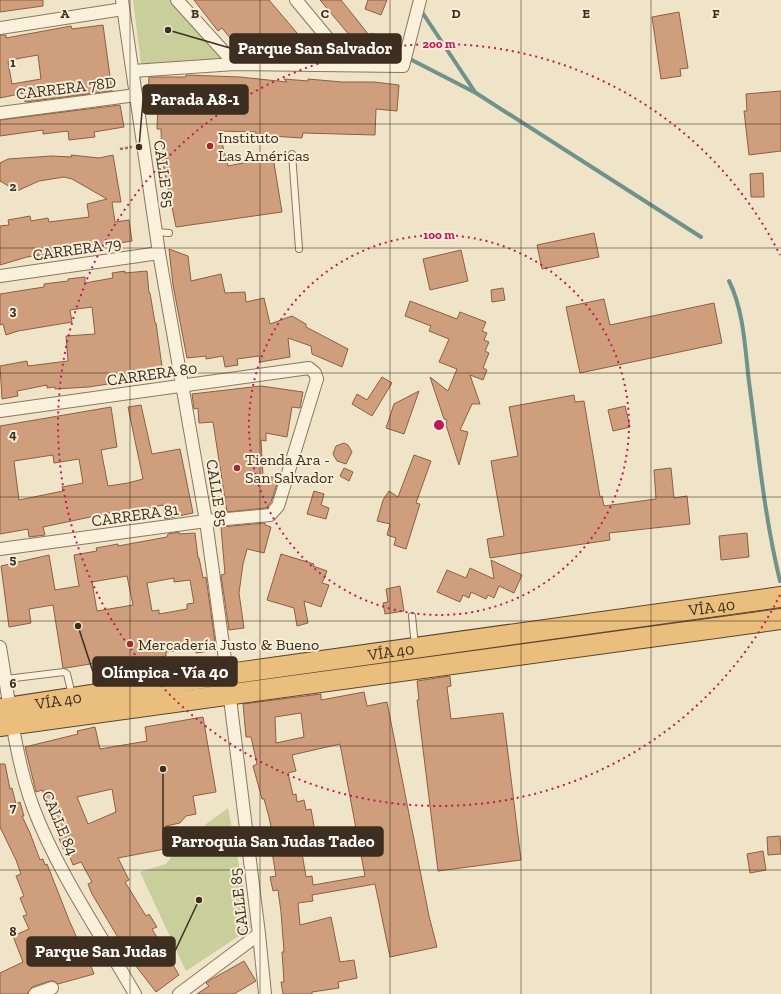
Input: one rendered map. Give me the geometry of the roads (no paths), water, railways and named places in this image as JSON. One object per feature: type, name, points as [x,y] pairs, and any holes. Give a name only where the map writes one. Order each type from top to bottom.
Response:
[{"type":"highway","name":"VÍA 40","points":[[6,716],[72,697],[781,597]]},
{"type":"highway","name":"VÍA 40","points":[[6,716],[229,695],[781,619]]},
{"type":"street","points":[[177,0],[235,64]]},
{"type":"street","points":[[296,0],[350,65]]},
{"type":"street","name":"CARRERA 78D","points":[[133,71],[235,64],[403,66],[420,0]]},
{"type":"street","points":[[0,28],[123,4]]},
{"type":"street","name":"CALLE 85","points":[[123,4],[159,253],[206,521],[227,674],[265,994]]},
{"type":"street","name":"CARRERA 78D","points":[[0,113],[136,95]]},
{"type":"street","name":"CARRERA 79","points":[[0,276],[159,253]]},
{"type":"street","name":"CARRERA 80","points":[[0,411],[308,368],[315,373],[318,380],[278,506],[274,513]]},
{"type":"street","name":"CARRERA 81","points":[[0,549],[274,513]]},
{"type":"street","name":"CALLE 84","points":[[0,647],[6,679],[6,716],[33,807],[59,864],[135,994]]},
{"type":"street","points":[[179,994],[259,934]]},
{"type":"street","points":[[35,994],[52,988]]},
{"type":"lane","points":[[292,154],[299,249]]},
{"type":"lane","points":[[156,232],[169,233]]},
{"type":"lane","points":[[412,616],[415,648]]},
{"type":"lane","points":[[6,679],[64,672],[67,674],[72,697]]},
{"type":"waterway","points":[[420,9],[475,92]]},
{"type":"waterway","points":[[406,57],[476,93],[701,237]]},
{"type":"waterway","points":[[729,281],[741,317],[766,506],[774,556],[780,581]]},
{"type":"place","name":"Parque San Salvador","points":[[168,30]]},
{"type":"place","name":"Instituto Las Américas","points":[[210,146]]},
{"type":"place","name":"Parada A8-1","points":[[139,147]]},
{"type":"place","name":"Tienda Ara - San Salvador","points":[[237,468]]},
{"type":"place","name":"Olímpica - Vía 40","points":[[78,626]]},
{"type":"place","name":"Mercadería Justo & Bueno","points":[[130,644]]},
{"type":"place","name":"Parroquia San Judas Tadeo","points":[[163,769]]},
{"type":"place","name":"Parque San Judas","points":[[199,900]]}]
